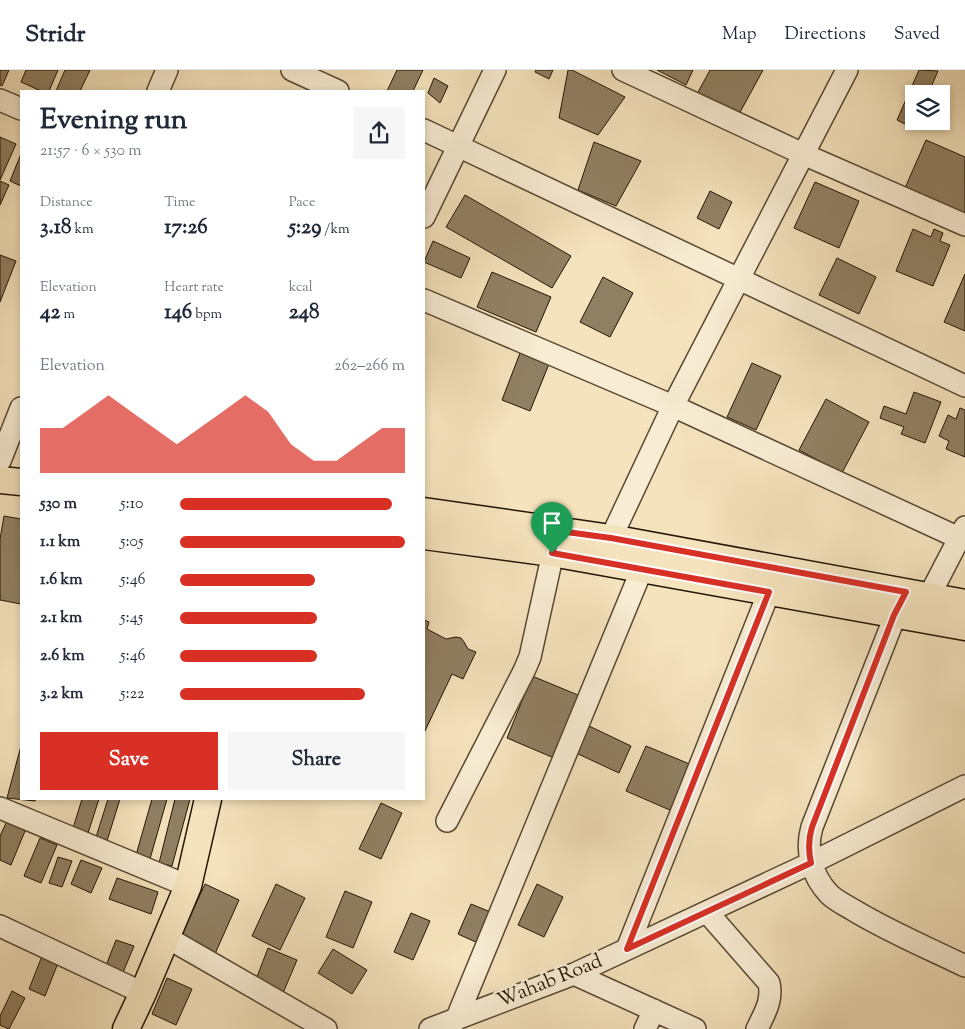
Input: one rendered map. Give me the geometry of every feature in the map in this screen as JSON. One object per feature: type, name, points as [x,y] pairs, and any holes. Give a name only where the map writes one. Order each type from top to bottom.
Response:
[{"type":"main road","points":[[0,462],[20,464]]},
{"type":"main road","points":[[0,480],[20,482]]},
{"type":"main road","points":[[425,512],[556,542],[917,594],[965,604]]},
{"type":"main road","points":[[425,536],[556,542]]},
{"type":"main road","points":[[608,550],[642,569],[965,627]]},
{"type":"main road","points":[[126,1029],[188,886],[208,800]]},
{"type":"street","points":[[158,90],[167,70]]},
{"type":"street","points":[[292,70],[336,90]]},
{"type":"street","points":[[425,216],[495,70]]},
{"type":"street","points":[[623,70],[804,154],[965,225]]},
{"type":"street","points":[[608,550],[673,406],[847,70]]},
{"type":"street","points":[[0,100],[20,109]]},
{"type":"street","points":[[425,130],[965,386]]},
{"type":"street","points":[[425,300],[962,532],[917,594],[812,827],[808,848],[811,863],[820,883],[831,897],[877,924],[965,966]]},
{"type":"street","points":[[0,462],[20,411]]},
{"type":"street","points":[[447,821],[530,657],[556,542]]},
{"type":"street","points":[[456,1020],[642,569]]},
{"type":"street","points":[[627,949],[769,592]]},
{"type":"street","name":"Wahab Road","points":[[430,1029],[574,974],[811,863],[965,786]]},
{"type":"street","points":[[0,808],[188,886]]},
{"type":"street","points":[[707,912],[769,984],[771,991],[770,1002],[757,1029]]},
{"type":"street","points":[[0,926],[143,993]]},
{"type":"street","points":[[166,937],[326,1029]]},
{"type":"street","points":[[574,974],[695,1029]]},
{"type":"street","points":[[645,1029],[654,1010]]},
{"type":"building","points":[[0,70],[9,70],[2,86],[0,85]]},
{"type":"building","points":[[26,70],[58,70],[49,90],[39,90],[21,82]]},
{"type":"building","points":[[65,70],[90,70],[80,90],[56,90]]},
{"type":"building","points":[[397,70],[423,70],[413,90],[387,90]]},
{"type":"building","points":[[536,70],[553,70],[549,79],[535,72]]},
{"type":"building","points":[[568,70],[572,70],[625,97],[598,135],[559,118]]},
{"type":"building","points":[[657,70],[693,70],[686,85]]},
{"type":"building","points":[[710,70],[763,70],[738,116],[697,94]]},
{"type":"building","points":[[919,70],[938,71],[932,85],[912,85]]},
{"type":"building","points":[[434,78],[448,86],[440,103],[428,93]]},
{"type":"building","points":[[905,102],[905,124],[897,120]]},
{"type":"building","points":[[0,137],[16,144],[0,180]]},
{"type":"building","points":[[926,140],[965,157],[965,215],[905,188]]},
{"type":"building","points":[[594,142],[641,161],[616,206],[578,190]]},
{"type":"building","points":[[20,156],[20,186],[10,181]]},
{"type":"building","points":[[0,181],[9,185],[0,205]]},
{"type":"building","points":[[815,182],[859,201],[839,248],[794,228]]},
{"type":"building","points":[[710,191],[732,202],[719,229],[697,218]]},
{"type":"building","points":[[465,195],[571,256],[552,288],[446,227]]},
{"type":"building","points":[[913,229],[931,237],[934,229],[943,233],[940,241],[950,245],[933,286],[896,271]]},
{"type":"building","points":[[433,241],[470,258],[461,278],[425,262]]},
{"type":"building","points":[[0,255],[16,261],[0,302]]},
{"type":"building","points":[[837,258],[876,277],[859,314],[819,295]]},
{"type":"building","points":[[492,272],[551,297],[536,332],[477,307]]},
{"type":"building","points":[[965,274],[965,331],[944,322]]},
{"type":"building","points":[[603,277],[633,293],[610,337],[580,322]]},
{"type":"building","points":[[520,353],[549,364],[530,411],[502,400]]},
{"type":"building","points":[[752,363],[781,376],[756,430],[727,417]]},
{"type":"building","points":[[914,392],[941,402],[925,443],[901,434],[904,427],[880,418],[884,406],[906,414]]},
{"type":"building","points":[[826,399],[869,422],[842,473],[799,450]]},
{"type":"building","points":[[960,408],[965,410],[965,457],[946,449],[949,441],[939,436],[948,415],[956,419]]},
{"type":"building","points":[[4,516],[20,519],[20,604],[0,600],[0,539]]},
{"type":"building","points":[[425,620],[429,622],[427,629],[446,639],[461,638],[468,649],[476,652],[463,679],[452,674],[425,731]]},
{"type":"building","points":[[532,676],[578,695],[554,758],[507,738]]},
{"type":"building","points":[[589,726],[631,746],[619,773],[576,753]]},
{"type":"building","points":[[646,746],[692,765],[672,811],[626,791]]},
{"type":"building","points":[[20,750],[20,799],[7,798]]},
{"type":"building","points":[[82,800],[99,800],[88,833],[73,828]]},
{"type":"building","points":[[108,800],[120,800],[107,841],[96,837]]},
{"type":"building","points":[[152,800],[167,800],[150,859],[136,855]]},
{"type":"building","points":[[175,800],[190,800],[172,866],[159,863]]},
{"type":"building","points":[[381,803],[402,813],[381,859],[359,849]]},
{"type":"building","points":[[7,821],[25,831],[11,865],[0,860],[0,836]]},
{"type":"building","points":[[40,838],[57,845],[41,883],[24,876]]},
{"type":"building","points":[[58,857],[72,861],[62,887],[49,883]]},
{"type":"building","points":[[81,860],[102,868],[91,893],[71,884]]},
{"type":"building","points":[[117,878],[158,892],[151,914],[109,899]]},
{"type":"building","points":[[205,884],[239,900],[214,956],[179,940]]},
{"type":"building","points":[[276,884],[305,898],[280,950],[252,936]]},
{"type":"building","points":[[537,884],[563,897],[544,937],[518,925]]},
{"type":"building","points":[[345,891],[372,902],[353,948],[326,937]]},
{"type":"building","points":[[471,904],[493,913],[480,944],[458,934]]},
{"type":"building","points":[[411,913],[430,921],[413,960],[394,952]]},
{"type":"building","points":[[116,940],[134,946],[122,975],[105,968]]},
{"type":"building","points":[[268,948],[297,960],[283,993],[255,982]]},
{"type":"building","points":[[333,949],[367,970],[352,994],[318,973]]},
{"type":"building","points":[[42,956],[58,963],[45,996],[29,989]]},
{"type":"building","points":[[167,978],[192,989],[176,1025],[152,1014]]},
{"type":"building","points":[[12,991],[25,998],[9,1029],[0,1025],[0,1016]]},
{"type":"route","points":[[559,531],[611,538],[906,592],[894,615],[812,827],[808,848],[811,863],[627,949],[769,592],[552,553],[559,531]]}]
